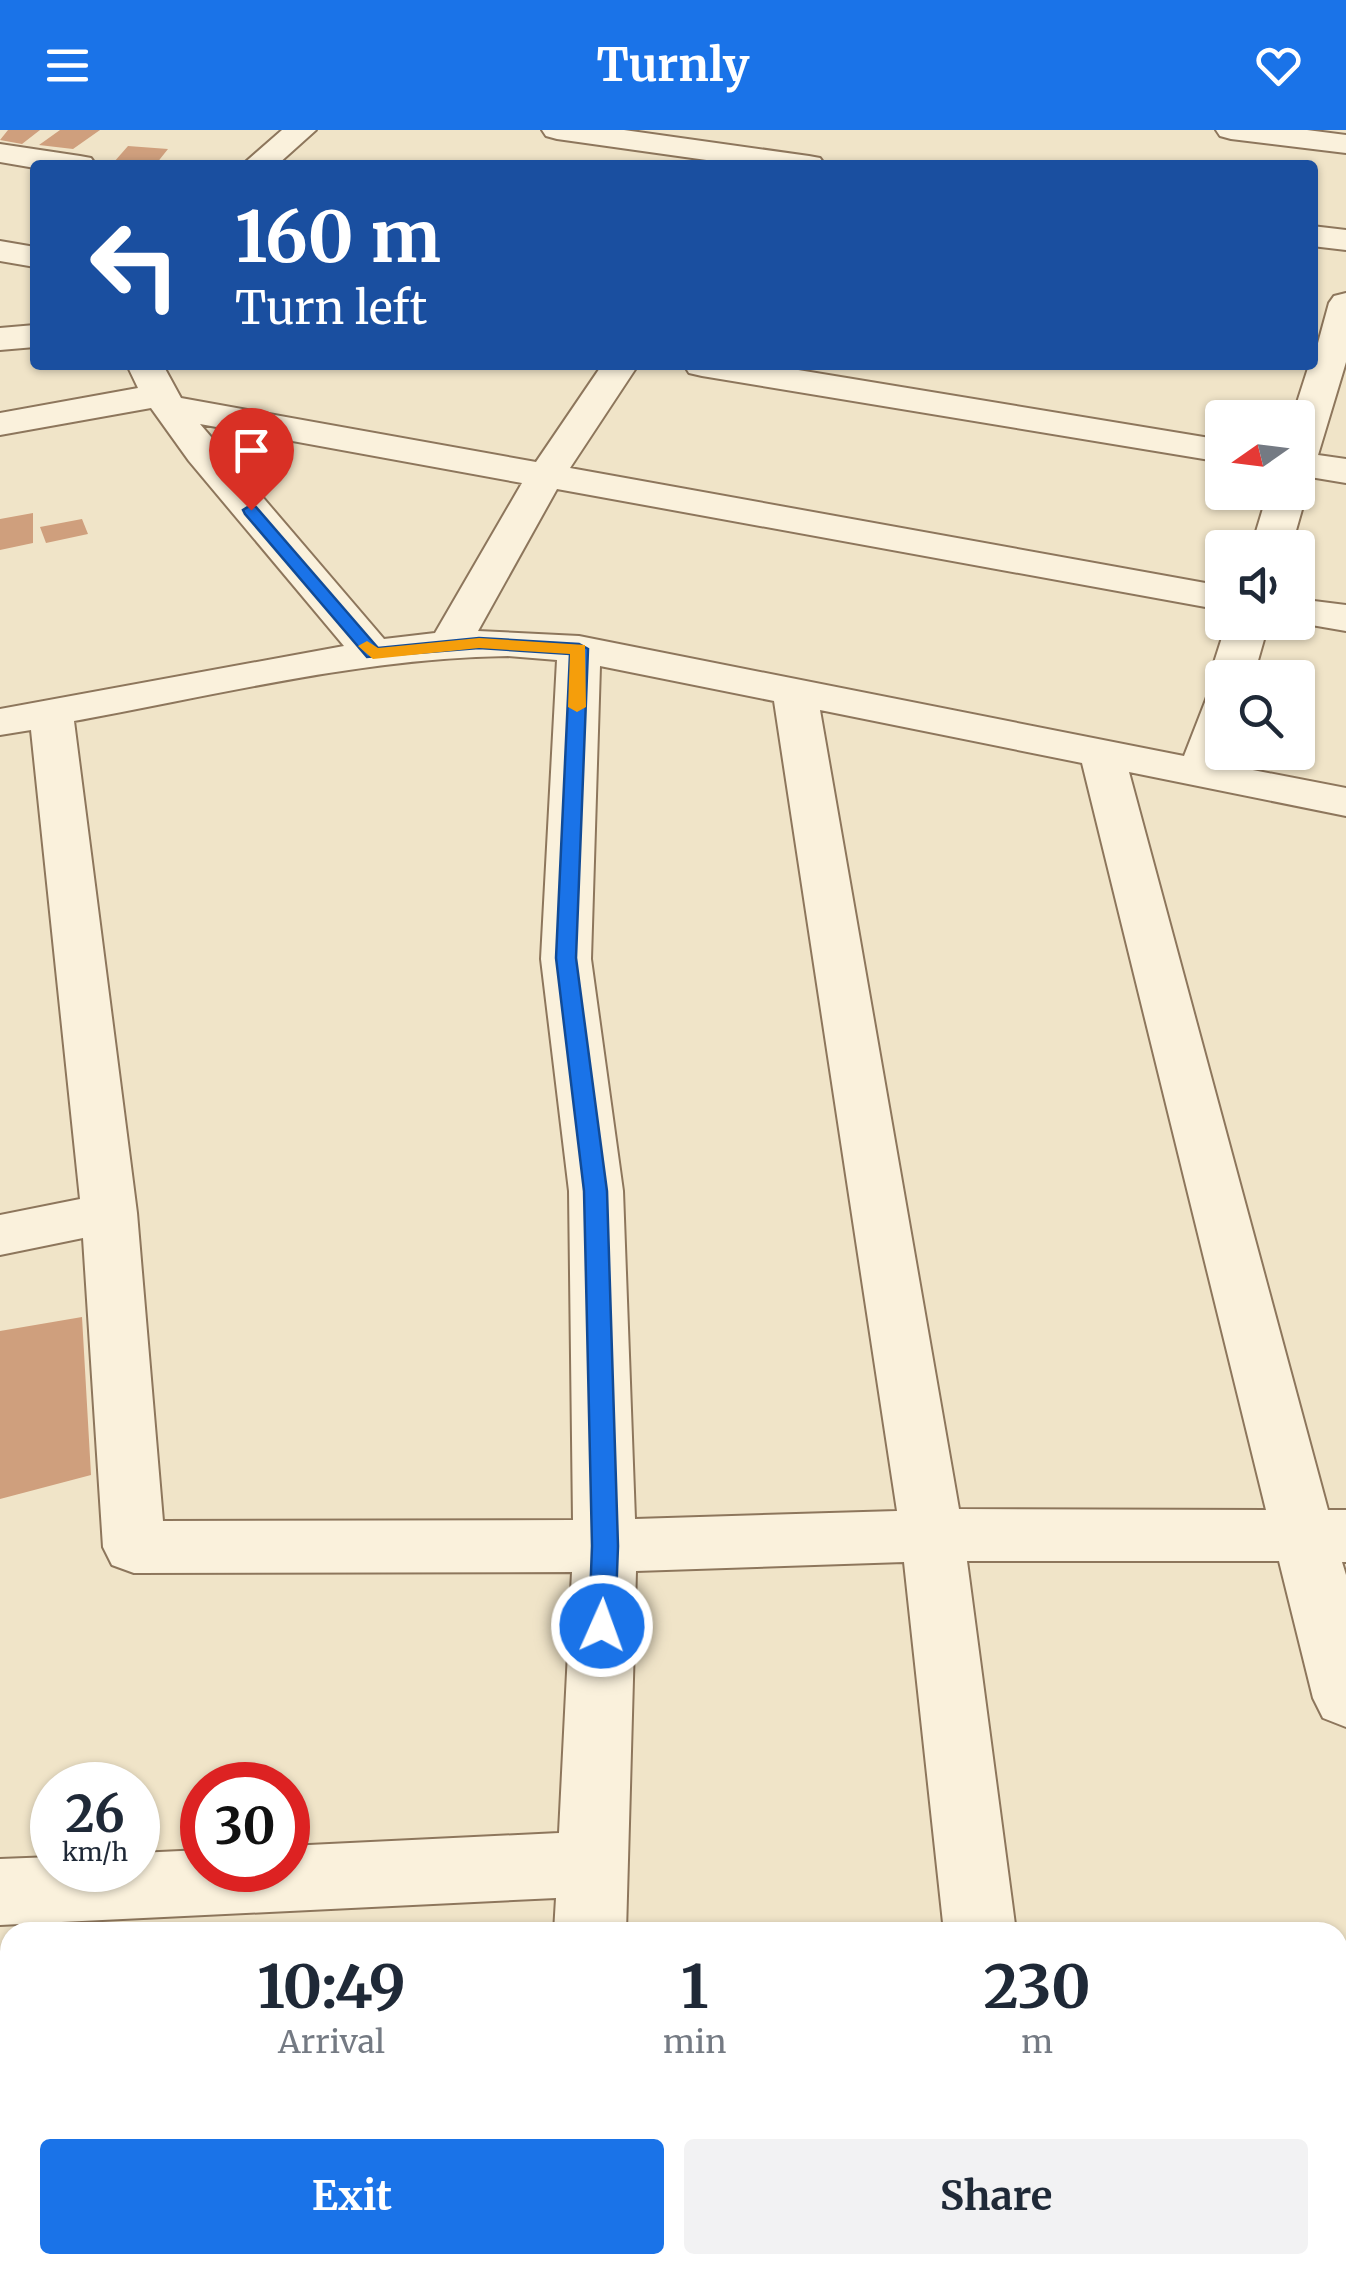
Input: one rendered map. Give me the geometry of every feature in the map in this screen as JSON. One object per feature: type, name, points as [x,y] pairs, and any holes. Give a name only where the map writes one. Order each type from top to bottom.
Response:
[{"type":"street","points":[[264,160],[301,130]]},
{"type":"street","points":[[558,130],[753,160]]},
{"type":"street","points":[[774,160],[795,130]]},
{"type":"street","points":[[1231,130],[1346,144]]},
{"type":"street","points":[[0,154],[44,160]]},
{"type":"street","points":[[1318,237],[1346,240]]},
{"type":"street","points":[[0,251],[30,256]]},
{"type":"street","points":[[1315,402],[1346,302]]},
{"type":"street","points":[[0,338],[30,336]]},
{"type":"street","points":[[450,644],[546,475],[617,370]]},
{"type":"street","points":[[732,370],[1205,449]]},
{"type":"street","points":[[158,389],[202,453],[373,654]]},
{"type":"street","points":[[0,424],[158,389],[546,475],[1205,595]]},
{"type":"street","points":[[1315,465],[1346,471]]},
{"type":"street","points":[[1315,613],[1346,618]]},
{"type":"street","points":[[1325,1537],[932,1535],[605,1546],[134,1546],[109,1213],[25,718],[373,654],[450,644],[508,643],[579,649],[1346,802]]},
{"type":"street","points":[[579,649],[566,958],[596,1191],[605,1546],[590,1922]]},
{"type":"street","points":[[795,694],[932,1535],[979,1922]]},
{"type":"street","points":[[1102,754],[1325,1537],[1346,1698]]},
{"type":"street","points":[[1202,772],[1205,762]]},
{"type":"street","points":[[0,1235],[109,1213]]},
{"type":"street","points":[[0,1892],[592,1864]]},
{"type":"building","points":[[8,130],[40,130],[22,144],[0,140]]},
{"type":"building","points":[[60,130],[100,130],[73,149],[39,145]]},
{"type":"building","points":[[128,146],[168,149],[159,160],[116,160]]},
{"type":"building","points":[[33,513],[33,543],[0,550],[0,519]]},
{"type":"building","points":[[82,519],[88,534],[46,543],[40,527]]},
{"type":"building","points":[[82,1317],[91,1475],[0,1499],[0,1331]]},
{"type":"slow traffic","points":[[367,646],[373,654],[479,643],[579,649],[577,707]]},
{"type":"route","points":[[251,510],[373,654],[479,643],[579,649],[566,958],[596,1191],[605,1546],[602,1626]]}]
